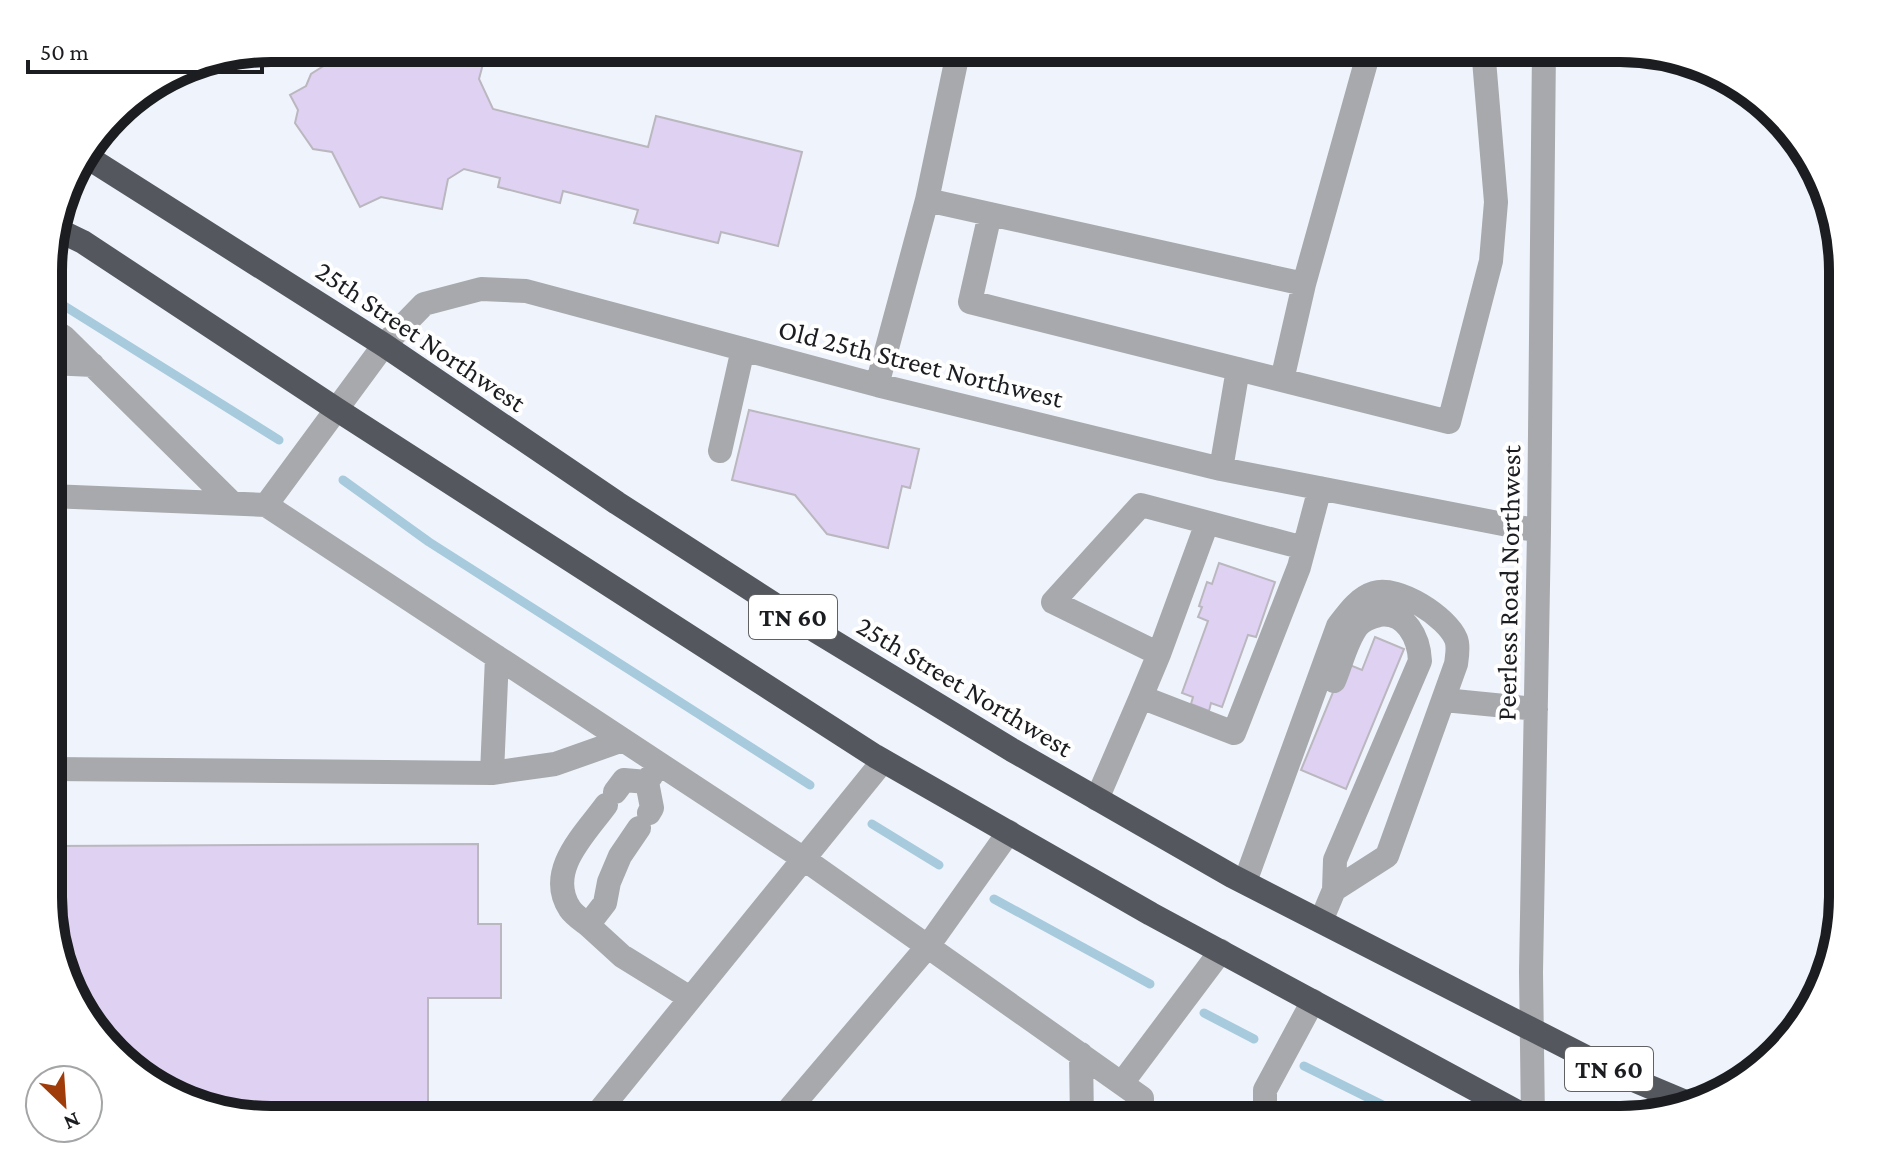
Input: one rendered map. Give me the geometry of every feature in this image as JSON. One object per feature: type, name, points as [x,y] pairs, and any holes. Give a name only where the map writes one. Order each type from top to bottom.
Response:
[{"type":"highway","name":"25th Street Northwest","points":[[93,161],[384,345],[617,503],[811,628],[1097,799],[1245,882],[1619,1074],[1676,1098]]},
{"type":"highway","name":"TN 60","points":[[65,234],[883,761],[1221,951],[1506,1106]]},
{"type":"street","points":[[877,385],[927,200],[956,62]]},
{"type":"street","points":[[1282,380],[1304,284],[1366,62]]},
{"type":"street","points":[[990,214],[970,302],[1449,422],[1491,261],[1496,202],[1484,62]]},
{"type":"street","name":"Peerless Road Northwest","points":[[1532,1106],[1544,62]]},
{"type":"street","points":[[927,200],[1304,284]]},
{"type":"street","name":"Old 25th Street Northwest","points":[[266,505],[384,345],[424,304],[481,289],[526,291],[877,385],[1221,469],[1539,531]]},
{"type":"street","points":[[62,336],[232,503]]},
{"type":"street","points":[[720,451],[743,349]]},
{"type":"street","points":[[62,351],[93,365]]},
{"type":"street","points":[[62,364],[93,365]]},
{"type":"street","points":[[1221,469],[1238,369]]},
{"type":"street","points":[[1141,697],[1234,733],[1304,548],[1320,488]]},
{"type":"street","points":[[62,496],[266,505],[623,740],[653,773],[804,859],[1122,1083],[1142,1098],[1142,1106]]},
{"type":"street","points":[[1159,654],[1053,602],[1141,505],[1304,548]]},
{"type":"street","points":[[1097,799],[1159,654],[1207,523]]},
{"type":"street","points":[[1245,882],[1338,626],[1356,603],[1376,592],[1393,593],[1422,605],[1438,616],[1457,640],[1456,664],[1387,856],[1334,890]]},
{"type":"street","points":[[1287,765],[1304,751],[1357,627],[1370,617],[1387,614],[1401,619],[1413,632],[1419,645],[1420,661],[1335,860],[1334,890],[1321,921]]},
{"type":"street","points":[[492,773],[497,657]]},
{"type":"street","points":[[1444,700],[1536,709]]},
{"type":"street","points":[[62,769],[492,773],[555,764],[623,740]]},
{"type":"street","points":[[603,1106],[883,761]]},
{"type":"street","points":[[653,773],[624,780],[570,855],[562,871],[561,889],[570,910],[622,956],[690,998]]},
{"type":"street","points":[[588,925],[605,903],[609,882],[620,856],[652,808],[653,773]]},
{"type":"street","points":[[792,1106],[928,946],[1009,832]]},
{"type":"street","points":[[1122,1083],[1221,951]]},
{"type":"street","points":[[1265,1106],[1265,1090],[1313,1001]]},
{"type":"street","points":[[1081,1054],[1082,1106]]},
{"type":"building","points":[[330,62],[484,62],[479,79],[493,109],[648,147],[656,116],[802,152],[778,246],[721,232],[718,243],[634,223],[638,210],[563,191],[560,203],[498,187],[500,178],[464,169],[448,179],[442,209],[381,197],[360,207],[332,152],[313,149],[295,123],[298,110],[290,95],[306,86],[311,74]]},
{"type":"building","points":[[749,410],[919,449],[910,488],[902,486],[888,548],[827,534],[795,495],[732,480]]},
{"type":"building","points":[[1219,563],[1275,582],[1256,637],[1248,635],[1222,707],[1211,703],[1209,711],[1191,704],[1193,697],[1182,693],[1208,621],[1198,617],[1202,607],[1199,606],[1207,582],[1212,584]]},
{"type":"building","points":[[1375,637],[1404,649],[1346,789],[1301,770],[1345,663],[1362,670]]},
{"type":"building","points":[[478,844],[478,924],[501,924],[501,998],[428,998],[428,1106],[271,1106],[217,1099],[191,1090],[166,1078],[133,1054],[97,1013],[84,990],[66,938],[62,846]]},
{"type":"waterway","points":[[62,304],[279,440]]},
{"type":"waterway","points":[[343,480],[429,542],[810,785]]},
{"type":"waterway","points":[[872,824],[939,865]]},
{"type":"waterway","points":[[994,899],[1150,984]]},
{"type":"waterway","points":[[1204,1013],[1254,1039]]},
{"type":"waterway","points":[[1304,1066],[1385,1106]]}]
